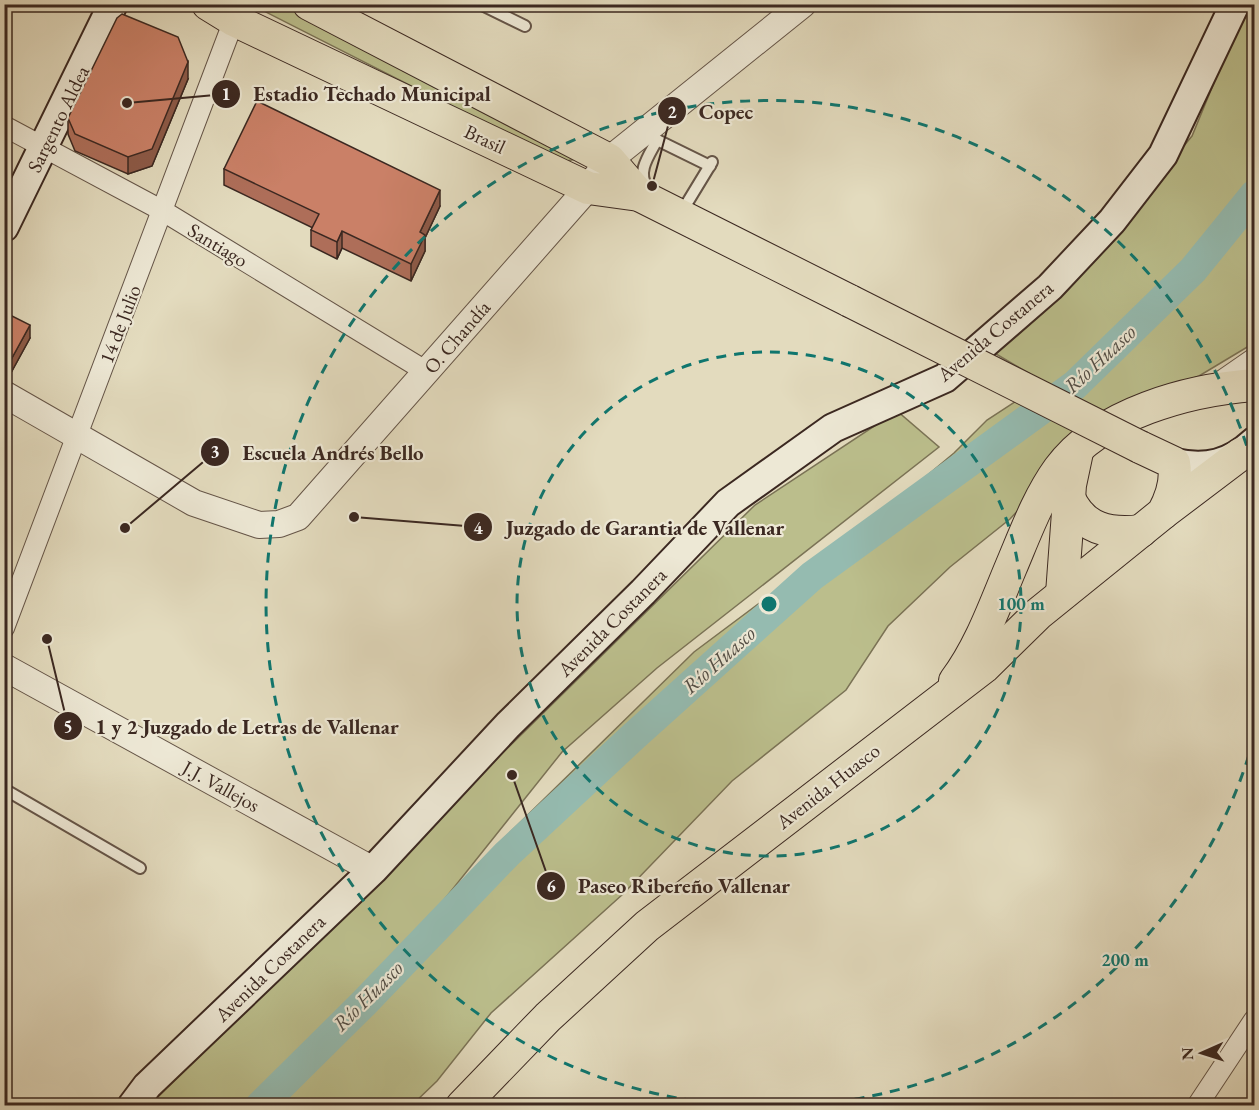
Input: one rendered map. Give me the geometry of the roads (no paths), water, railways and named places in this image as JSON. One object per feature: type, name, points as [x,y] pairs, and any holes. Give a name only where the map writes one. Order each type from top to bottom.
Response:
[{"type":"main road","name":"Brasil","points":[[309,4],[609,160],[639,195]]},
{"type":"main road","name":"Avenida Costanera","points":[[132,1106],[147,1086],[374,870],[508,725],[643,592],[728,503],[833,428],[945,378],[1050,287],[1112,221],[1163,154],[1235,4]]},
{"type":"main road","name":"Sargento Aldea","points":[[4,227],[114,6]]},
{"type":"main road","name":"Brasil","points":[[221,12],[588,188],[639,195],[682,212],[850,301],[1174,463]]},
{"type":"main road","points":[[946,695],[971,656],[1038,506],[1059,469],[1078,449],[1143,410],[1166,400],[1214,389],[1254,385]]},
{"type":"main road","points":[[1069,498],[1080,516],[1096,528],[1116,534],[1152,522],[1248,448]]},
{"type":"main road","points":[[1174,463],[1189,466],[1217,465],[1248,448]]},
{"type":"main road","points":[[1062,594],[1069,498],[1078,449]]},
{"type":"main road","name":"Avenida Huasco","points":[[462,1106],[548,1017],[647,926],[994,659],[1038,614],[1152,522],[1170,501],[1175,481],[1174,463]]},
{"type":"main road","points":[[1008,574],[1007,589],[1014,602],[1025,611],[1038,614]]},
{"type":"street","name":"O. Chandía","points":[[4,394],[194,503],[259,525],[279,524],[298,517],[588,188],[609,160],[650,136],[803,4]]},
{"type":"street","name":"14 de Julio","points":[[4,628],[163,211],[221,12]]},
{"type":"street","name":"Santiago","points":[[4,126],[163,211],[427,372]]},
{"type":"street","points":[[1214,389],[1254,362]]},
{"type":"street","name":"J.J. Vallejos","points":[[4,668],[374,870]]},
{"type":"street","points":[[1197,1106],[1254,1020]]},
{"type":"lane","points":[[480,4],[525,26]]},
{"type":"lane","points":[[650,136],[711,163],[682,212],[644,182],[642,171],[650,136]]},
{"type":"lane","points":[[4,789],[140,868]]},
{"type":"waterway","name":"Río Huasco","points":[[260,1106],[364,1003],[507,854],[634,736],[812,576],[1075,385],[1193,270],[1254,195]]},
{"type":"place","name":"Estadio Techado Municipal","points":[[127,103]]},
{"type":"place","name":"Copec","points":[[652,186]]},
{"type":"place","name":"Juzgado de Garantia de Vallenar","points":[[354,517]]},
{"type":"place","name":"Escuela Andrés Bello","points":[[125,528]]},
{"type":"place","name":"1 y 2 Juzgado de Letras de Vallenar","points":[[47,639]]},
{"type":"place","name":"Paseo Ribereño Vallenar","points":[[512,775]]}]
